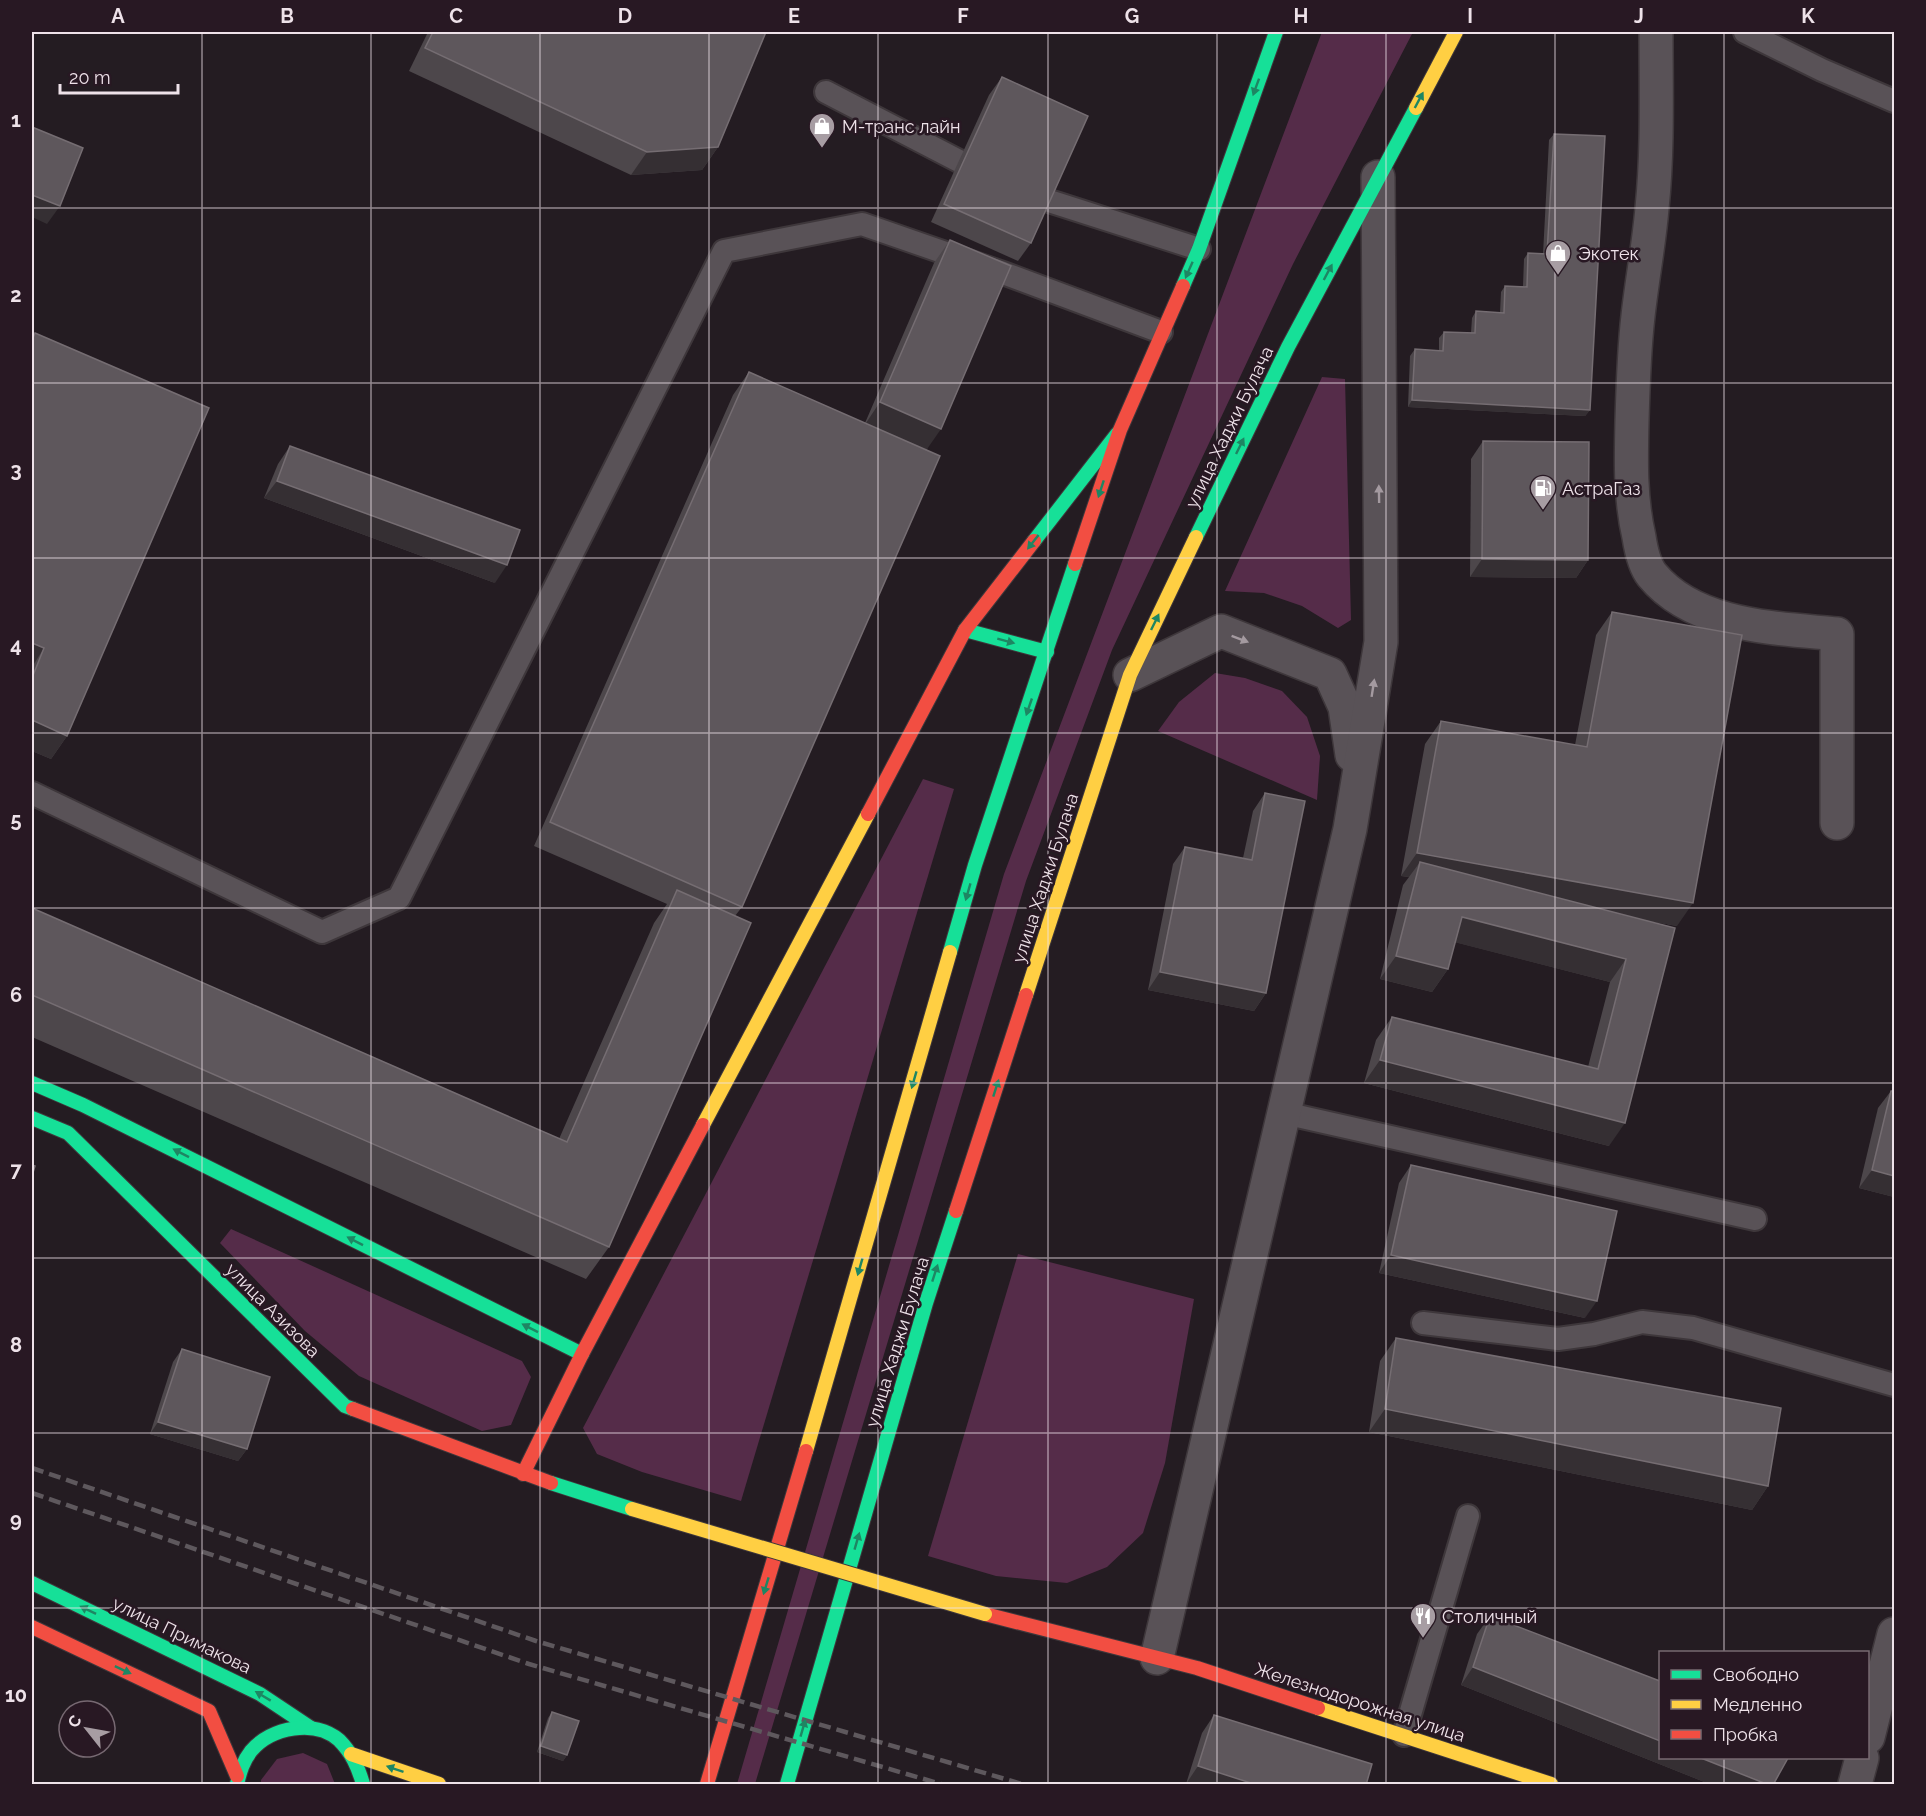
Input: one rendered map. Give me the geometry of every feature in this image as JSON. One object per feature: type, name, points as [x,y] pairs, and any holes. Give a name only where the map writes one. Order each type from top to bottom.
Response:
[{"type":"main road","points":[[707,1785],[795,1490],[975,865],[1120,430],[1199,249],[1276,32]]},
{"type":"main road","name":"улица Хаджи Булача","points":[[787,1785],[926,1303],[1130,675],[1288,347],[1456,32]]},
{"type":"main road","points":[[523,1474],[582,1354],[965,630],[1120,430]]},
{"type":"main road","points":[[965,630],[1047,651]]},
{"type":"main road","name":"улица Азизова","points":[[32,1083],[76,1119],[345,1406],[523,1474],[632,1509],[985,1614]]},
{"type":"main road","name":"улица Азизова","points":[[32,1118],[76,1119],[582,1354]]},
{"type":"main road","name":"улица Примакова","points":[[32,1583],[260,1694],[311,1728],[327,1733],[351,1754]]},
{"type":"main road","name":"Железнодорожная улица","points":[[985,1614],[1197,1668],[1551,1785]]},
{"type":"main road","points":[[32,1628],[209,1711],[237,1780]]},
{"type":"main road","points":[[237,1780],[244,1757],[257,1743],[273,1733],[292,1727],[311,1728]]},
{"type":"main road","points":[[351,1754],[363,1785]]},
{"type":"main road","points":[[351,1754],[440,1785]]},
{"type":"street","points":[[1656,32],[1656,161],[1638,319],[1630,465],[1633,511],[1643,556],[1652,574],[1671,592],[1694,606],[1722,618],[1746,624],[1837,634],[1837,823]]},
{"type":"street","points":[[1157,1658],[1350,829],[1381,642],[1378,177]]},
{"type":"street","points":[[1130,675],[1221,632],[1330,674],[1345,707],[1353,761],[1350,829]]},
{"type":"street","points":[[1869,1733],[1894,1634]]},
{"type":"street","points":[[1855,1785],[1862,1759]]},
{"type":"lane","points":[[1745,32],[1822,70],[1894,101]]},
{"type":"lane","points":[[826,92],[959,161]]},
{"type":"lane","points":[[1046,200],[1199,249]]},
{"type":"lane","points":[[32,793],[322,932],[399,898],[724,251],[862,224],[1003,273],[1161,332]]},
{"type":"lane","points":[[1284,1113],[1755,1220]]},
{"type":"lane","points":[[1423,1323],[1558,1339],[1594,1334],[1642,1322],[1693,1328],[1894,1385]]},
{"type":"lane","points":[[1404,1735],[1468,1516]]},
{"type":"shaded area","points":[[1322,32],[1413,32],[1293,264],[1112,650],[1026,881],[755,1784],[737,1784],[1004,874]]},
{"type":"shaded area","points":[[1322,377],[1345,379],[1351,620],[1338,628],[1302,606],[1264,593],[1225,591]]},
{"type":"shaded area","points":[[1215,673],[1245,678],[1282,691],[1307,717],[1320,756],[1317,800],[1158,731],[1179,702]]},
{"type":"shaded area","points":[[923,779],[954,789],[741,1501],[642,1472],[597,1454],[583,1428]]},
{"type":"shaded area","points":[[231,1229],[522,1361],[531,1377],[511,1425],[482,1431],[359,1376],[305,1331],[220,1243]]},
{"type":"shaded area","points":[[1018,1254],[1194,1299],[1165,1463],[1143,1533],[1107,1567],[1067,1583],[996,1576],[928,1556]]},
{"type":"shaded area","points":[[303,1753],[327,1764],[335,1784],[261,1784],[261,1780],[277,1759]]},
{"type":"building","points":[[433,32],[766,32],[718,147],[647,152],[425,48]]},
{"type":"building","points":[[1002,77],[1088,116],[1031,243],[944,204]]},
{"type":"building","points":[[32,127],[83,148],[60,206],[32,195]]},
{"type":"building","name":"Экотек","points":[[1554,134],[1605,136],[1590,410],[1412,400],[1415,349],[1443,351],[1444,332],[1475,333],[1476,311],[1504,313],[1505,286],[1527,287],[1528,253],[1547,254]]},
{"type":"building","points":[[950,240],[1011,266],[941,429],[880,402]]},
{"type":"building","points":[[35,333],[209,408],[67,736],[32,720],[32,678],[44,648],[32,643],[32,340]]},
{"type":"building","points":[[749,372],[940,456],[742,907],[550,822]]},
{"type":"building","points":[[1483,441],[1589,442],[1588,560],[1482,559]]},
{"type":"building","points":[[290,446],[520,530],[507,565],[277,481]]},
{"type":"building","points":[[1612,612],[1742,635],[1693,903],[1417,853],[1441,721],[1587,747]]},
{"type":"building","points":[[1265,793],[1305,801],[1266,993],[1160,972],[1185,847],[1252,860]]},
{"type":"building","points":[[1420,862],[1675,928],[1625,1123],[1380,1060],[1392,1017],[1598,1069],[1626,959],[1462,917],[1448,969],[1396,956]]},
{"type":"building","points":[[677,890],[751,923],[609,1247],[32,995],[32,908],[567,1142]]},
{"type":"building","points":[[1891,1091],[1894,1091],[1894,1176],[1872,1170]]},
{"type":"building","points":[[1411,1165],[1617,1211],[1597,1301],[1391,1255]]},
{"type":"building","points":[[1396,1338],[1781,1408],[1768,1486],[1385,1409]]},
{"type":"building","points":[[182,1349],[270,1377],[247,1449],[158,1422]]},
{"type":"building","points":[[1490,1616],[1659,1681],[1659,1741],[1473,1667]]},
{"type":"building","points":[[552,1712],[579,1721],[567,1755],[541,1746]]},
{"type":"building","points":[[1214,1715],[1372,1764],[1366,1785],[1257,1785],[1198,1766]]},
{"type":"building","points":[[1704,1759],[1787,1759],[1773,1785]]},
{"type":"railway","points":[[32,1468],[536,1641],[1022,1784]]},
{"type":"railway","points":[[32,1493],[529,1664],[941,1784]]},
{"type":"traffic: fast","points":[[1183,286],[1199,249],[1276,32]]},
{"type":"traffic: fast","points":[[1196,537],[1288,347],[1416,108]]},
{"type":"traffic: fast","points":[[1034,541],[1117,434]]},
{"type":"traffic: fast","points":[[950,952],[975,865],[1075,564]]},
{"type":"traffic: fast","points":[[965,630],[1047,652]]},
{"type":"traffic: fast","points":[[32,1083],[83,1105],[582,1354]]},
{"type":"traffic: fast","points":[[32,1118],[68,1133],[345,1406],[353,1409]]},
{"type":"traffic: fast","points":[[787,1784],[926,1303],[956,1211]]},
{"type":"traffic: fast","points":[[551,1483],[632,1509]]},
{"type":"traffic: fast","points":[[32,1583],[260,1694],[311,1728]]},
{"type":"traffic: fast","points":[[237,1784],[246,1759],[260,1743],[281,1731],[306,1728],[318,1729],[339,1740],[354,1760],[363,1784]]},
{"type":"traffic: slow","points":[[1416,108],[1456,32]]},
{"type":"traffic: slow","points":[[1026,995],[1130,675],[1196,537]]},
{"type":"traffic: slow","points":[[703,1125],[868,814]]},
{"type":"traffic: slow","points":[[806,1451],[950,952]]},
{"type":"traffic: slow","points":[[632,1509],[985,1614]]},
{"type":"traffic: slow","points":[[1318,1708],[1551,1784]]},
{"type":"traffic: slow","points":[[351,1754],[439,1784]]},
{"type":"traffic: jam","points":[[1075,564],[1120,430],[1183,286]]},
{"type":"traffic: jam","points":[[868,814],[965,630],[1034,541]]},
{"type":"traffic: jam","points":[[956,1211],[1026,995]]},
{"type":"traffic: jam","points":[[523,1474],[582,1354],[703,1125]]},
{"type":"traffic: jam","points":[[353,1409],[551,1483]]},
{"type":"traffic: jam","points":[[707,1784],[806,1451]]},
{"type":"traffic: jam","points":[[985,1614],[1197,1668],[1318,1708]]},
{"type":"traffic: jam","points":[[32,1627],[209,1711],[237,1776]]},
{"type":"place","name":"М-транс лайн","points":[[822,149]]},
{"type":"place","name":"Экотек","points":[[1558,276]]},
{"type":"place","name":"АстраГаз","points":[[1543,511]]},
{"type":"place","name":"Столичный","points":[[1423,1639]]}]
